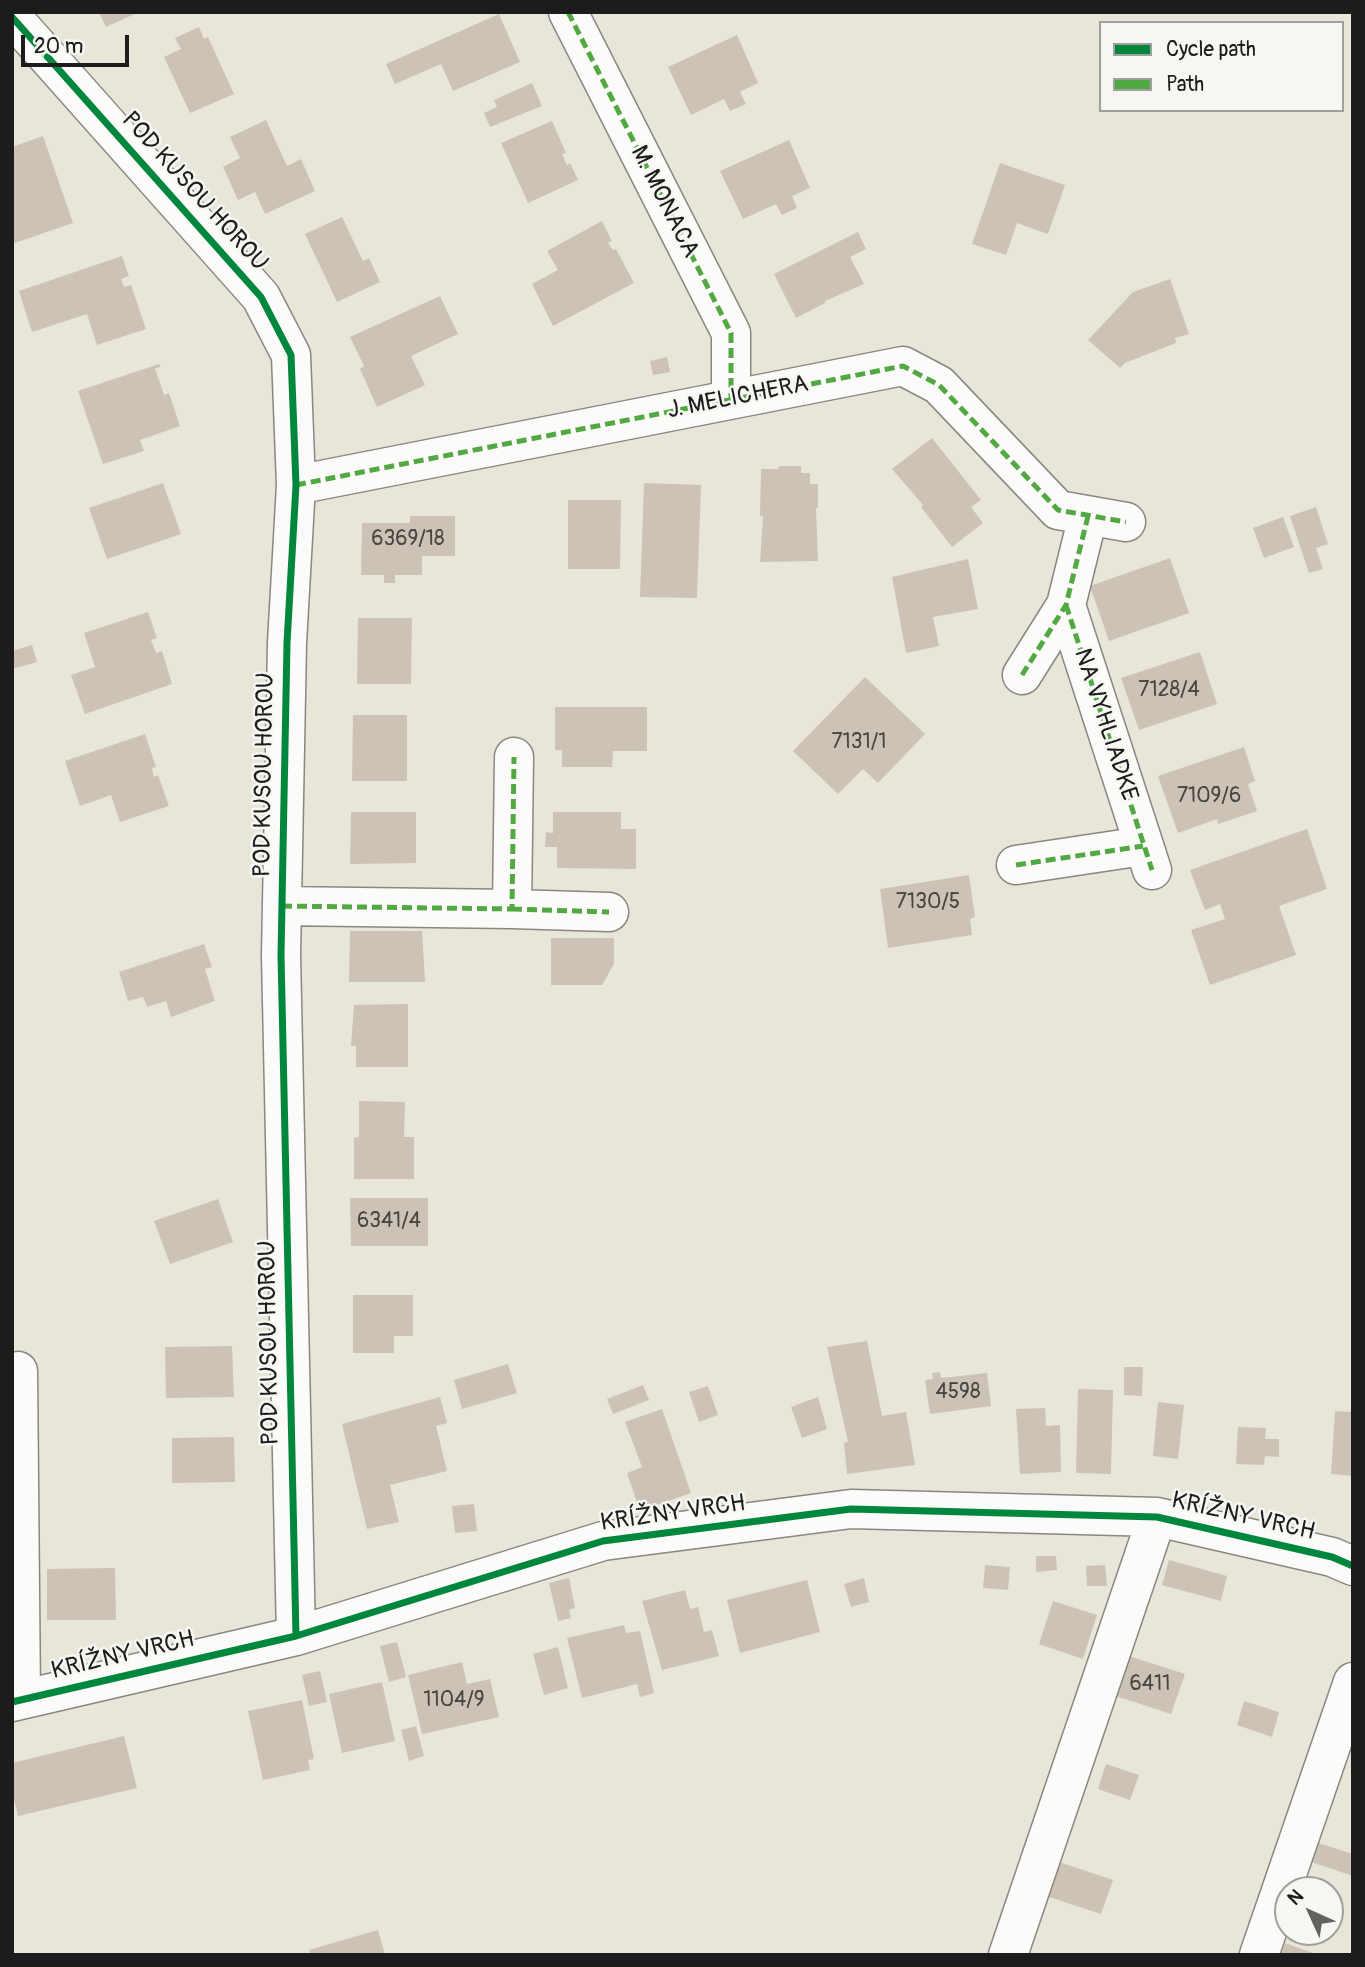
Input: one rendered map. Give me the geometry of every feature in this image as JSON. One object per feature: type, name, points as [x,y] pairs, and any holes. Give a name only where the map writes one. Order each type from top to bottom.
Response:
[{"type":"street","name":"M. MONACA","points":[[568,12],[731,333],[731,399]]},
{"type":"street","name":"POD KUSOU HOROU","points":[[12,17],[261,297],[291,355],[296,485],[287,643],[282,906],[296,1636]]},
{"type":"street","name":"J. MELICHERA","points":[[296,485],[903,366],[939,384],[1058,510],[1126,522]]},
{"type":"street","name":"NA VYHLIADKE","points":[[1022,675],[1066,605],[1088,516]]},
{"type":"street","name":"NA VYHLIADKE","points":[[1016,864],[1147,858],[1066,605]]},
{"type":"street","points":[[512,909],[514,757]]},
{"type":"street","name":"POD KUSOU HOROU","points":[[282,906],[609,912]]},
{"type":"street","points":[[16,1701],[18,1371]]},
{"type":"street","name":"KRÍŽNY VRCH","points":[[16,1701],[296,1636],[480,1577],[617,1539],[851,1509],[1157,1517],[1332,1557],[1353,1566]]},
{"type":"street","name":"KRÍŽNY VRCH","points":[[1008,1955],[1157,1517]]},
{"type":"street","points":[[1258,1955],[1353,1682]]},
{"type":"building","points":[[99,12],[139,12],[106,27]]},
{"type":"building","points":[[499,14],[520,62],[453,91],[441,64],[395,84],[386,64]]},
{"type":"building","points":[[199,27],[204,39],[208,37],[234,94],[190,113],[164,57],[181,49],[175,38]]},
{"type":"building","points":[[737,35],[758,83],[740,92],[746,104],[730,111],[724,99],[691,115],[668,67]]},
{"type":"building","points":[[532,83],[542,106],[490,127],[484,113],[497,107],[494,100]]},
{"type":"building","points":[[266,120],[287,166],[301,159],[315,191],[265,214],[255,192],[238,200],[223,167],[240,158],[230,137]]},
{"type":"building","points":[[552,121],[566,153],[562,154],[578,180],[528,203],[501,143]]},
{"type":"building","points":[[43,136],[73,223],[12,244],[12,147]]},
{"type":"building","points":[[789,140],[810,188],[792,196],[797,208],[782,215],[776,204],[743,219],[720,171]]},
{"type":"building","points":[[1000,163],[1065,185],[1048,234],[1017,223],[1006,255],[972,244]]},
{"type":"building","points":[[342,217],[363,261],[369,258],[380,282],[337,302],[305,234]]},
{"type":"building","points":[[602,221],[612,241],[608,243],[613,250],[616,249],[634,283],[553,326],[532,284],[558,270],[547,251]]},
{"type":"building","points":[[858,232],[866,249],[850,257],[864,284],[825,301],[796,318],[774,274]]},
{"type":"building","points":[[122,256],[129,276],[121,279],[124,287],[131,285],[146,329],[97,345],[87,314],[32,332],[19,291]]},
{"type":"building","points":[[1170,279],[1189,334],[1175,338],[1176,343],[1125,363],[1120,368],[1088,340],[1133,292]]},
{"type":"building","points":[[440,296],[458,334],[411,356],[425,385],[377,407],[360,369],[364,366],[350,337]]},
{"type":"building","points":[[667,357],[670,372],[653,375],[650,361]]},
{"type":"building","points":[[159,364],[161,367],[155,368],[164,395],[169,393],[180,426],[140,440],[144,451],[103,464],[78,391]]},
{"type":"building","points":[[932,438],[981,500],[971,507],[983,523],[952,547],[921,507],[923,505],[892,469]]},
{"type":"building","points":[[779,466],[801,466],[801,473],[810,473],[810,484],[818,484],[818,561],[760,562],[763,516],[760,516],[761,469],[778,469]]},
{"type":"building","points":[[163,483],[181,534],[107,559],[89,508]]},
{"type":"building","points":[[644,483],[701,485],[697,598],[640,597]]},
{"type":"building","points":[[568,500],[621,500],[620,569],[568,569]]},
{"type":"building","points":[[1316,507],[1328,544],[1316,548],[1323,569],[1309,573],[1290,516]]},
{"type":"building","points":[[410,516],[455,516],[455,556],[422,556],[422,575],[395,575],[395,583],[384,583],[384,575],[361,575],[362,523],[410,523]]},
{"type":"building","points":[[1283,517],[1294,547],[1264,558],[1253,528]]},
{"type":"building","points":[[1170,558],[1189,613],[1109,641],[1090,586]]},
{"type":"building","points":[[968,559],[978,609],[933,617],[939,646],[906,653],[892,577]]},
{"type":"building","points":[[148,612],[157,638],[151,640],[156,653],[162,651],[172,684],[85,714],[71,675],[95,667],[84,633]]},
{"type":"building","points":[[358,618],[412,618],[411,684],[357,684]]},
{"type":"building","points":[[32,645],[37,662],[12,669],[12,651]]},
{"type":"building","points":[[1200,652],[1217,704],[1139,730],[1121,678]]},
{"type":"building","points":[[865,677],[925,734],[878,783],[863,769],[838,794],[793,751]]},
{"type":"building","points":[[555,707],[647,707],[647,751],[613,751],[612,767],[562,767],[562,750],[555,750]]},
{"type":"building","points":[[353,715],[407,715],[407,781],[352,781]]},
{"type":"building","points":[[145,734],[156,767],[152,768],[154,777],[158,775],[169,806],[120,822],[111,795],[80,806],[65,761]]},
{"type":"building","points":[[1244,747],[1255,781],[1248,784],[1257,811],[1218,824],[1217,819],[1178,833],[1158,776]]},
{"type":"building","points":[[351,812],[416,812],[416,863],[350,864]]},
{"type":"building","points":[[553,812],[621,812],[621,829],[636,829],[636,869],[557,868],[557,847],[545,847],[546,832],[553,833]]},
{"type":"building","points":[[1307,829],[1327,889],[1279,906],[1296,955],[1210,985],[1191,930],[1225,919],[1220,904],[1205,910],[1190,870]]},
{"type":"building","points":[[969,875],[975,917],[970,919],[972,935],[888,948],[880,889]]},
{"type":"building","points":[[350,931],[422,931],[425,982],[349,982]]},
{"type":"building","points":[[551,938],[614,938],[614,964],[602,985],[551,985]]},
{"type":"building","points":[[204,944],[212,967],[205,969],[215,1001],[171,1017],[166,1001],[147,1007],[143,997],[128,1001],[119,972]]},
{"type":"building","points":[[408,1004],[408,1067],[356,1067],[356,1046],[351,1046],[354,1005]]},
{"type":"building","points":[[359,1101],[405,1102],[404,1137],[414,1137],[414,1179],[354,1179],[354,1138],[359,1137]]},
{"type":"building","points":[[350,1198],[428,1198],[428,1246],[351,1246]]},
{"type":"building","points":[[218,1199],[233,1242],[170,1264],[154,1221]]},
{"type":"building","points":[[353,1295],[413,1295],[413,1336],[394,1336],[394,1353],[353,1353]]},
{"type":"building","points":[[867,1341],[882,1416],[906,1412],[915,1465],[847,1474],[844,1443],[848,1442],[827,1347]]},
{"type":"building","points":[[232,1346],[234,1397],[166,1398],[165,1347]]},
{"type":"building","points":[[508,1364],[517,1393],[462,1409],[454,1380]]},
{"type":"building","points":[[1124,1367],[1143,1367],[1142,1396],[1124,1395]]},
{"type":"building","points":[[940,1372],[941,1378],[987,1373],[991,1406],[930,1414],[925,1380],[933,1379],[932,1373]]},
{"type":"building","points":[[643,1385],[649,1400],[613,1414],[607,1399]]},
{"type":"building","points":[[708,1386],[718,1415],[699,1422],[689,1392]]},
{"type":"building","points":[[1078,1389],[1113,1390],[1111,1474],[1076,1473]]},
{"type":"building","points":[[440,1397],[447,1423],[436,1426],[447,1471],[390,1485],[399,1522],[367,1529],[342,1424]]},
{"type":"building","points":[[818,1397],[827,1429],[802,1438],[791,1407]]},
{"type":"building","points":[[1158,1402],[1184,1405],[1178,1459],[1153,1456]]},
{"type":"building","points":[[1045,1408],[1046,1426],[1060,1425],[1061,1472],[1020,1474],[1016,1409]]},
{"type":"building","points":[[662,1409],[691,1493],[640,1511],[627,1473],[642,1467],[625,1422]]},
{"type":"building","points":[[1335,1411],[1353,1412],[1353,1476],[1331,1474]]},
{"type":"building","points":[[1238,1427],[1266,1428],[1265,1439],[1279,1439],[1279,1457],[1265,1456],[1264,1465],[1236,1464]]},
{"type":"building","points":[[234,1437],[235,1482],[172,1483],[172,1438]]},
{"type":"building","points":[[474,1504],[477,1531],[455,1533],[452,1506]]},
{"type":"building","points":[[1036,1556],[1056,1556],[1057,1570],[1036,1572]]},
{"type":"building","points":[[1169,1560],[1227,1576],[1221,1601],[1162,1585]]},
{"type":"building","points":[[985,1565],[1010,1567],[1008,1590],[983,1588]]},
{"type":"building","points":[[1105,1565],[1107,1586],[1087,1586],[1086,1566]]},
{"type":"building","points":[[115,1568],[116,1620],[47,1620],[47,1569]]},
{"type":"building","points":[[569,1578],[575,1608],[569,1610],[571,1618],[558,1621],[549,1583]]},
{"type":"building","points":[[864,1578],[869,1602],[851,1607],[844,1584]]},
{"type":"building","points":[[807,1580],[820,1632],[740,1653],[727,1600]]},
{"type":"building","points":[[685,1590],[690,1609],[698,1607],[704,1632],[712,1630],[719,1656],[662,1670],[642,1601]]},
{"type":"building","points":[[1053,1601],[1097,1615],[1083,1659],[1039,1644]]},
{"type":"building","points":[[624,1625],[626,1633],[640,1631],[654,1693],[640,1697],[637,1684],[582,1698],[567,1638]]},
{"type":"building","points":[[397,1642],[406,1677],[389,1682],[380,1646]]},
{"type":"building","points":[[558,1647],[568,1688],[544,1695],[533,1654]]},
{"type":"building","points":[[1129,1656],[1185,1674],[1171,1714],[1116,1696]]},
{"type":"building","points":[[462,1662],[467,1684],[490,1679],[499,1717],[422,1734],[408,1675]]},
{"type":"building","points":[[320,1671],[327,1702],[309,1706],[302,1675]]},
{"type":"building","points":[[382,1682],[395,1741],[342,1753],[329,1694]]},
{"type":"building","points":[[302,1700],[314,1759],[308,1760],[310,1770],[263,1780],[248,1711]]},
{"type":"building","points":[[1244,1701],[1279,1712],[1272,1737],[1237,1725]]},
{"type":"building","points":[[416,1726],[424,1756],[409,1761],[401,1730]]},
{"type":"building","points":[[124,1736],[137,1788],[18,1816],[12,1791],[12,1763]]},
{"type":"building","points":[[1106,1764],[1139,1775],[1130,1800],[1098,1789]]},
{"type":"building","points":[[1318,1843],[1353,1854],[1353,1876],[1311,1862]]},
{"type":"building","points":[[1053,1860],[1113,1880],[1101,1914],[1049,1897],[1055,1877],[1048,1875]]},
{"type":"building","points":[[378,1930],[385,1955],[311,1955],[309,1950]]},
{"type":"building","points":[[1284,1946],[1293,1946],[1316,1954],[1316,1955],[1281,1955]]},
{"type":"marked path","points":[[568,12],[731,333],[731,399]]},
{"type":"marked path","points":[[296,485],[903,366],[939,385],[1058,510],[1126,522]]},
{"type":"marked path","points":[[1022,675],[1066,605],[1088,516]]},
{"type":"marked path","points":[[1066,605],[1152,870]]},
{"type":"marked path","points":[[282,906],[512,909],[514,757]]},
{"type":"marked path","points":[[1016,865],[1143,846]]},
{"type":"marked path","points":[[512,909],[609,912]]},
{"type":"cycle path","points":[[12,17],[261,297],[291,355],[296,485],[287,643],[281,955],[296,1636]]},
{"type":"cycle path","points":[[12,1702],[296,1636],[603,1541],[851,1509],[1157,1517],[1332,1557],[1353,1566]]}]
